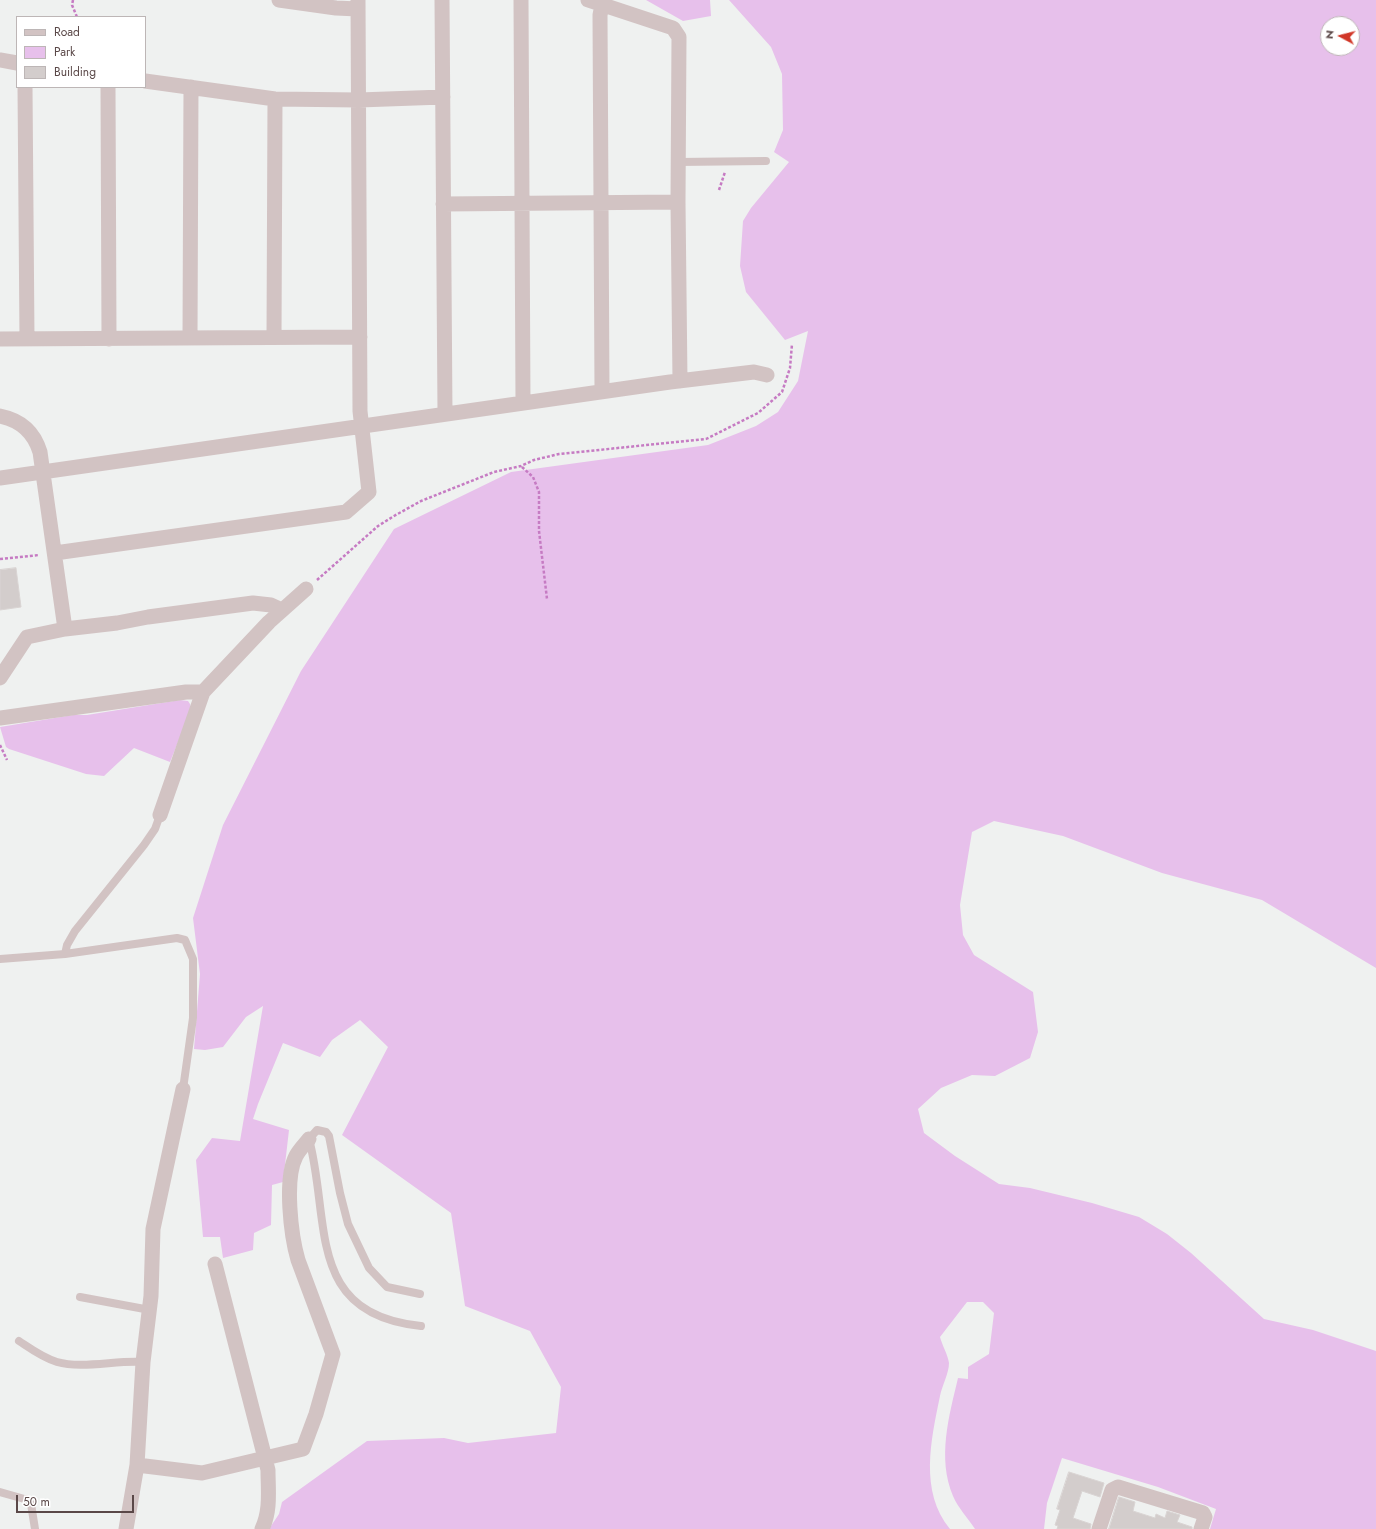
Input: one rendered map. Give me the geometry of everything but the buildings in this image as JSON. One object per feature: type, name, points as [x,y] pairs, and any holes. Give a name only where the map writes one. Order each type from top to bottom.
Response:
[{"type":"street","points":[[49,553],[346,512],[369,492],[362,426],[358,4],[336,8],[279,0]]},
{"type":"street","points":[[442,0],[445,413]]},
{"type":"street","points":[[521,0],[523,402]]},
{"type":"street","points":[[595,2],[673,28],[679,37],[678,202],[680,381]]},
{"type":"street","points":[[595,2],[600,15],[602,391]]},
{"type":"street","points":[[0,60],[16,63]]},
{"type":"street","points":[[146,81],[275,99],[359,100],[442,98]]},
{"type":"street","points":[[190,87],[190,338]]},
{"type":"street","points":[[24,88],[27,339]]},
{"type":"street","points":[[108,88],[109,339]]},
{"type":"street","points":[[274,336],[275,99]]},
{"type":"street","points":[[443,204],[523,202],[678,202]]},
{"type":"street","points":[[0,339],[274,336],[360,337]]},
{"type":"street","points":[[0,478],[602,391],[754,372],[768,375]]},
{"type":"street","points":[[0,416],[15,420],[29,431],[38,445],[44,472],[49,553],[65,629]]},
{"type":"street","points":[[160,815],[203,692],[282,610],[306,590]]},
{"type":"street","points":[[2,671],[27,637],[65,629],[253,603],[271,605],[282,610]]},
{"type":"street","points":[[0,718],[186,692],[203,692]]},
{"type":"street","points":[[126,1529],[137,1465],[143,1362],[150,1310],[153,1229],[183,1089]]},
{"type":"street","points":[[137,1465],[202,1472],[303,1449],[316,1414],[332,1354],[298,1260],[293,1244],[290,1222],[293,1166],[296,1156],[309,1139]]},
{"type":"street","points":[[215,1264],[266,1458],[269,1504],[267,1519],[262,1529]]},
{"type":"street","points":[[1099,1529],[1112,1490],[1118,1487],[1203,1513],[1205,1517],[1201,1529]]},
{"type":"lane","points":[[678,162],[766,161]]},
{"type":"lane","points":[[65,954],[67,946],[75,931],[144,845],[155,829],[160,815]]},
{"type":"lane","points":[[0,959],[65,954],[177,938],[186,940],[193,959],[193,1018],[183,1089]]},
{"type":"lane","points":[[420,1294],[388,1287],[369,1268],[348,1224],[340,1193],[329,1136],[323,1130],[317,1130],[309,1139],[323,1234],[331,1267],[343,1290],[371,1314],[421,1326]]},
{"type":"lane","points":[[80,1297],[150,1310]]},
{"type":"lane","points":[[19,1341],[43,1356],[57,1362],[70,1364],[143,1362]]},
{"type":"lane","points":[[0,1492],[28,1500],[31,1504],[35,1529]]},
{"type":"path","points":[[73,0],[72,5],[77,16]]},
{"type":"path","points":[[719,190],[727,162]]},
{"type":"path","points":[[306,590],[378,526],[421,502],[494,472],[521,466],[534,460],[559,454],[706,439],[758,413],[782,392],[790,368],[792,344]]},
{"type":"path","points":[[521,466],[533,477],[539,492],[539,531],[547,599]]},
{"type":"path","points":[[0,559],[49,553]]},
{"type":"path","points":[[0,745],[7,760]]},
{"type":"green space","points":[[646,0],[710,0],[711,16],[683,21]]},
{"type":"green space","points":[[729,0],[1376,0],[1376,968],[1262,900],[1162,873],[1063,836],[994,821],[972,832],[960,905],[963,935],[974,955],[1033,992],[1038,1032],[1030,1058],[995,1076],[972,1075],[941,1088],[918,1109],[924,1133],[955,1156],[999,1184],[1030,1188],[1092,1203],[1139,1217],[1167,1234],[1191,1253],[1264,1319],[1313,1330],[1376,1351],[1376,1529],[1210,1529],[1216,1509],[1158,1487],[1062,1458],[1047,1503],[1044,1529],[975,1529],[960,1509],[953,1496],[948,1482],[945,1452],[948,1422],[958,1378],[968,1379],[968,1367],[989,1354],[994,1313],[983,1302],[967,1302],[940,1337],[949,1367],[940,1396],[931,1447],[931,1482],[934,1498],[940,1514],[950,1529],[269,1529],[279,1514],[282,1502],[367,1441],[444,1438],[468,1443],[556,1433],[561,1387],[530,1331],[465,1306],[451,1213],[342,1135],[388,1047],[360,1020],[332,1040],[320,1057],[283,1043],[253,1119],[289,1130],[283,1182],[272,1185],[271,1225],[254,1233],[253,1250],[223,1258],[220,1237],[203,1237],[196,1160],[212,1138],[240,1141],[263,1006],[246,1017],[223,1047],[205,1050],[194,1049],[200,974],[193,918],[223,825],[301,671],[394,529],[511,472],[708,445],[756,426],[778,412],[798,381],[808,331],[785,340],[746,292],[740,266],[743,221],[751,208],[789,162],[774,152],[783,130],[782,74],[771,47]]},
{"type":"green space","points":[[180,700],[188,701],[191,710],[170,762],[134,748],[104,776],[86,774],[9,749],[6,747],[0,727],[73,715],[87,715]]}]
